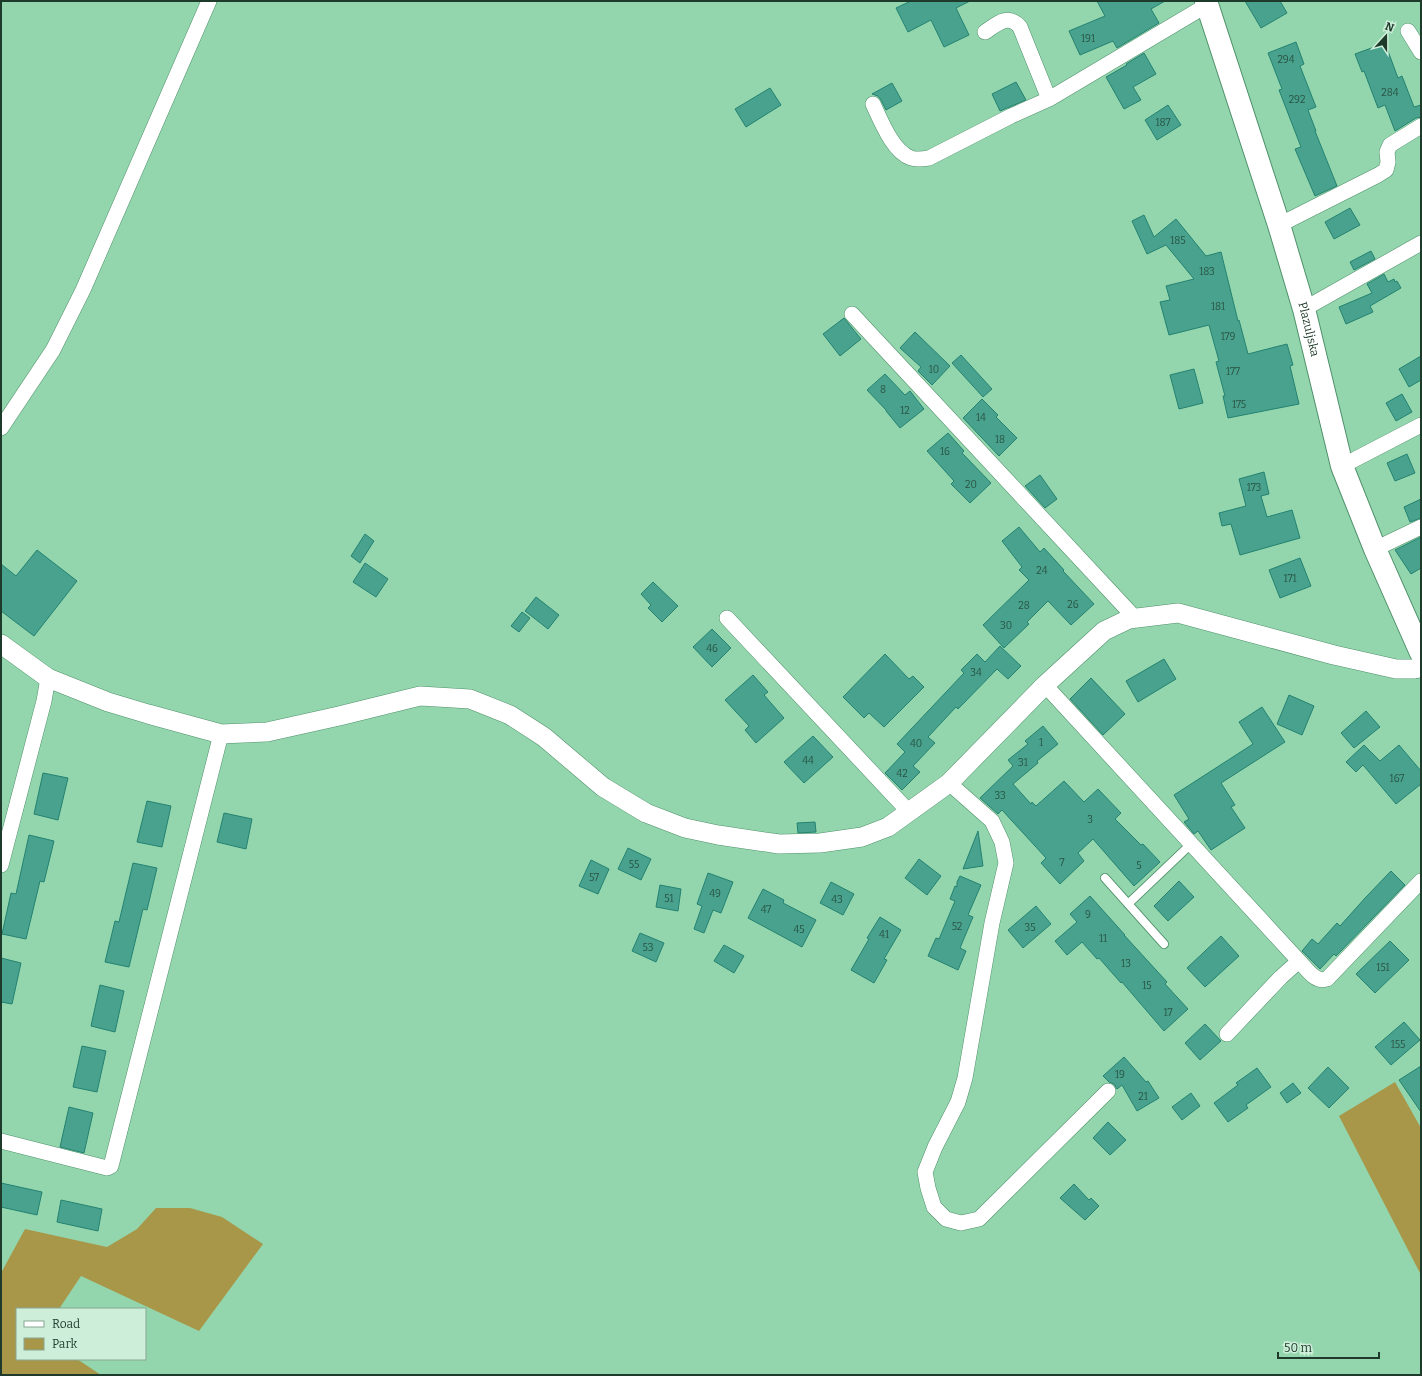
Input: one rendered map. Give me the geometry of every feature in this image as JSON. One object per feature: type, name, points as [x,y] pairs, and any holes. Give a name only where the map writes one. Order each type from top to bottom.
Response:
[{"type":"main road","name":"Plazuljska","points":[[1206,3],[1279,224],[1304,310],[1342,466],[1375,549],[1421,654]]},
{"type":"street","points":[[1,428],[53,350],[83,290],[209,1]]},
{"type":"street","points":[[873,104],[885,129],[904,155],[911,158],[929,158],[1011,116],[1050,99],[1206,3]]},
{"type":"street","points":[[985,32],[999,23],[1008,20],[1015,22],[1020,27],[1050,99]]},
{"type":"street","points":[[1408,31],[1421,52]]},
{"type":"street","points":[[1279,224],[1386,170],[1388,162],[1387,152],[1390,145],[1421,126]]},
{"type":"street","points":[[1304,310],[1421,243]]},
{"type":"street","points":[[852,314],[1136,619]]},
{"type":"street","points":[[1342,466],[1421,425]]},
{"type":"street","points":[[1375,549],[1421,527]]},
{"type":"street","points":[[1,644],[48,678],[108,702],[221,734],[267,732],[420,696],[470,699],[510,715],[544,737],[603,786],[646,813],[685,828],[718,835],[778,844],[820,843],[862,837],[888,827],[910,813],[949,783],[1045,686],[1104,631],[1129,619],[1178,614],[1334,655],[1388,667],[1415,669],[1421,667]]},
{"type":"street","points":[[727,618],[910,813]]},
{"type":"street","points":[[1,865],[44,701],[48,678]]},
{"type":"street","points":[[1045,686],[1316,978],[1322,980],[1327,979],[1421,881]]},
{"type":"street","points":[[1,1141],[107,1168],[112,1166],[221,734]]},
{"type":"street","points":[[949,783],[992,821],[1002,842],[1006,862],[992,922],[965,1078],[958,1102],[935,1147],[925,1172],[934,1208],[946,1219],[961,1223],[979,1219],[1108,1091]]},
{"type":"street","points":[[1227,1034],[1281,977],[1299,961]]},
{"type":"lane","points":[[1128,904],[1191,844]]},
{"type":"lane","points":[[1105,878],[1164,944]]},
{"type":"green space","points":[[1395,1082],[1421,1128],[1421,1275],[1339,1116]]},
{"type":"green space","points":[[156,1208],[190,1208],[222,1217],[263,1244],[199,1331],[81,1276],[60,1308],[16,1308],[16,1360],[78,1360],[101,1375],[1,1375],[1,1273],[25,1229],[107,1247],[137,1229]]},
{"type":"building","points":[[911,1],[970,1],[956,8],[969,35],[944,47],[931,20],[908,32],[896,8]]},
{"type":"building","points":[[1097,1],[1165,1],[1151,9],[1159,23],[1117,48],[1113,41],[1080,55],[1069,31],[1105,16]]},
{"type":"building","points":[[1245,1],[1280,1],[1287,13],[1261,28]]},
{"type":"building","points":[[1296,42],[1304,64],[1300,66],[1316,107],[1308,110],[1337,186],[1315,196],[1295,149],[1301,147],[1279,90],[1282,89],[1268,53]]},
{"type":"building","points":[[1385,43],[1398,78],[1402,76],[1414,107],[1421,105],[1421,117],[1416,118],[1395,131],[1385,105],[1378,108],[1364,71],[1362,72],[1355,54]]},
{"type":"building","points":[[1144,53],[1156,74],[1133,87],[1141,100],[1124,109],[1106,77]]},
{"type":"building","points":[[1016,82],[1026,100],[1000,111],[992,94]]},
{"type":"building","points":[[892,83],[902,101],[886,110],[878,96],[872,94]]},
{"type":"building","points":[[770,88],[781,105],[746,127],[735,109]]},
{"type":"building","points":[[1168,105],[1181,125],[1157,140],[1145,120]]},
{"type":"building","points":[[1350,208],[1360,225],[1334,239],[1325,222]]},
{"type":"building","points":[[1144,215],[1154,237],[1176,219],[1206,256],[1221,252],[1238,321],[1239,320],[1248,354],[1287,344],[1293,365],[1290,366],[1299,404],[1228,418],[1223,396],[1225,396],[1216,362],[1219,361],[1209,325],[1169,335],[1160,302],[1170,300],[1166,286],[1194,279],[1166,245],[1147,254],[1132,221]]},
{"type":"building","points":[[1371,251],[1375,259],[1354,270],[1350,262]]},
{"type":"building","points":[[1384,274],[1388,282],[1394,279],[1401,288],[1370,306],[1373,312],[1346,324],[1339,307],[1372,293],[1367,284]]},
{"type":"building","points":[[844,318],[861,339],[840,356],[823,334]]},
{"type":"building","points":[[915,332],[950,366],[932,385],[918,371],[921,367],[900,348]]},
{"type":"building","points":[[961,355],[992,389],[983,397],[952,363]]},
{"type":"building","points":[[1421,356],[1421,380],[1409,387],[1399,369]]},
{"type":"building","points":[[1194,369],[1203,403],[1179,409],[1170,375]]},
{"type":"building","points":[[885,374],[905,395],[910,391],[924,409],[900,428],[886,410],[867,390]]},
{"type":"building","points":[[1402,394],[1412,412],[1396,421],[1386,403]]},
{"type":"building","points":[[982,399],[998,415],[996,417],[1017,438],[999,456],[963,418]]},
{"type":"building","points":[[948,433],[964,451],[962,453],[991,483],[970,503],[951,484],[954,481],[927,451]]},
{"type":"building","points":[[1407,454],[1415,473],[1395,481],[1387,463]]},
{"type":"building","points":[[1264,472],[1269,494],[1261,496],[1267,517],[1292,510],[1300,538],[1240,555],[1231,524],[1222,526],[1219,513],[1246,506],[1239,479]]},
{"type":"building","points":[[1040,475],[1057,499],[1045,508],[1025,486]]},
{"type":"building","points":[[1421,499],[1421,518],[1410,522],[1404,507]]},
{"type":"building","points":[[1019,527],[1040,552],[1044,548],[1094,604],[1071,625],[1048,601],[1027,622],[1029,624],[1004,648],[983,625],[1029,580],[1019,570],[1022,567],[1002,541]]},
{"type":"building","points":[[365,534],[374,541],[360,563],[351,556]]},
{"type":"building","points":[[1421,537],[1421,568],[1411,574],[1395,550]]},
{"type":"building","points":[[37,550],[77,581],[34,636],[1,611],[1,564],[16,576]]},
{"type":"building","points":[[1300,558],[1311,586],[1280,598],[1269,570]]},
{"type":"building","points":[[365,563],[388,579],[376,597],[353,582]]},
{"type":"building","points":[[653,582],[678,606],[662,622],[648,608],[651,605],[641,594]]},
{"type":"building","points":[[536,597],[559,615],[548,629],[525,611]]},
{"type":"building","points":[[522,612],[530,618],[519,632],[511,626]]},
{"type":"building","points":[[712,629],[731,648],[712,667],[693,647]]},
{"type":"building","points":[[1000,646],[1021,666],[1008,679],[997,669],[958,709],[956,707],[928,737],[935,743],[913,766],[920,772],[902,790],[885,773],[905,752],[897,744],[964,673],[961,670],[977,654],[985,662]]},
{"type":"building","points":[[885,654],[909,679],[913,676],[924,687],[884,727],[869,713],[864,718],[843,697]]},
{"type":"building","points":[[1164,659],[1176,679],[1138,702],[1126,681]]},
{"type":"building","points":[[753,675],[768,692],[764,695],[784,718],[756,743],[745,730],[749,726],[725,700]]},
{"type":"building","points":[[1091,678],[1125,714],[1103,735],[1070,699]]},
{"type":"building","points":[[1289,695],[1314,706],[1302,735],[1277,724]]},
{"type":"building","points":[[1262,707],[1285,742],[1221,783],[1235,805],[1231,807],[1245,828],[1211,850],[1198,831],[1194,834],[1184,822],[1189,819],[1174,795],[1253,744],[1239,722]]},
{"type":"building","points":[[1366,711],[1380,727],[1354,748],[1341,733]]},
{"type":"building","points":[[1043,726],[1058,744],[1037,761],[1038,763],[1013,784],[1031,804],[1032,802],[1036,806],[1064,781],[1084,802],[1098,789],[1121,813],[1115,819],[1141,845],[1143,844],[1160,862],[1134,886],[1093,839],[1078,853],[1084,861],[1060,884],[1041,863],[1046,858],[1002,810],[998,814],[980,798],[1013,766],[1008,760],[1028,744],[1025,741]]},
{"type":"building","points":[[813,736],[833,757],[804,783],[784,762]]},
{"type":"building","points":[[1364,745],[1380,761],[1399,745],[1421,771],[1421,784],[1396,804],[1363,765],[1356,772],[1346,762]]},
{"type":"building","points":[[43,773],[68,778],[58,820],[34,814]]},
{"type":"building","points":[[147,801],[171,806],[162,847],[137,842]]},
{"type":"building","points":[[224,813],[252,819],[246,849],[217,842]]},
{"type":"building","points":[[815,822],[816,832],[798,833],[797,823]]},
{"type":"building","points":[[978,831],[983,866],[963,869]]},
{"type":"building","points":[[29,835],[54,841],[44,882],[40,881],[26,939],[2,934],[11,893],[16,894]]},
{"type":"building","points":[[628,848],[651,859],[641,880],[618,869]]},
{"type":"building","points":[[919,859],[941,876],[927,895],[905,878]]},
{"type":"building","points":[[591,860],[609,869],[598,894],[579,886]]},
{"type":"building","points":[[133,863],[157,868],[147,910],[143,909],[129,967],[105,962],[115,921],[119,922]]},
{"type":"building","points":[[1391,871],[1405,885],[1336,956],[1334,954],[1320,969],[1302,951],[1312,939],[1318,944],[1337,923],[1340,926]]},
{"type":"building","points":[[708,873],[733,882],[721,913],[713,910],[704,933],[694,929],[702,906],[697,904]]},
{"type":"building","points":[[960,876],[981,885],[968,915],[973,917],[960,948],[966,951],[958,970],[928,956],[936,938],[939,939],[955,901],[950,899],[955,886],[957,887],[957,882]]},
{"type":"building","points":[[1179,881],[1194,897],[1168,921],[1154,906]]},
{"type":"building","points":[[831,882],[854,894],[843,915],[820,903]]},
{"type":"building","points":[[660,885],[681,889],[678,911],[656,907]]},
{"type":"building","points":[[763,889],[784,900],[783,903],[816,920],[802,947],[748,918]]},
{"type":"building","points":[[1090,896],[1167,982],[1165,984],[1188,1009],[1164,1031],[1122,982],[1121,983],[1099,958],[1097,959],[1082,942],[1067,955],[1055,941],[1077,922],[1070,914]]},
{"type":"building","points":[[1036,906],[1051,924],[1023,948],[1008,930]]},
{"type":"building","points":[[880,917],[901,930],[884,959],[887,960],[874,983],[851,970],[869,939],[867,938]]},
{"type":"building","points":[[640,933],[664,943],[656,962],[632,951]]},
{"type":"building","points":[[1221,936],[1239,956],[1205,987],[1187,968]]},
{"type":"building","points":[[1390,941],[1409,960],[1375,993],[1356,974]]},
{"type":"building","points":[[724,945],[744,956],[734,973],[714,961]]},
{"type":"building","points":[[1,958],[21,963],[12,1004],[1,1002]]},
{"type":"building","points":[[100,985],[124,991],[115,1032],[91,1026]]},
{"type":"building","points":[[1404,1022],[1420,1040],[1391,1065],[1375,1047]]},
{"type":"building","points":[[1205,1024],[1221,1041],[1200,1060],[1185,1043]]},
{"type":"building","points":[[82,1046],[106,1051],[97,1092],[73,1087]]},
{"type":"building","points":[[1124,1057],[1146,1082],[1148,1081],[1159,1098],[1137,1111],[1122,1085],[1117,1089],[1114,1084],[1109,1082],[1103,1076]]},
{"type":"building","points":[[1421,1066],[1421,1112],[1399,1080]]},
{"type":"building","points":[[1328,1067],[1349,1088],[1329,1108],[1308,1088]]},
{"type":"building","points":[[1257,1068],[1271,1087],[1246,1105],[1248,1108],[1228,1122],[1214,1103],[1238,1085],[1236,1083]]},
{"type":"building","points":[[1293,1083],[1301,1093],[1287,1103],[1280,1093]]},
{"type":"building","points":[[1191,1093],[1200,1106],[1182,1120],[1172,1107]]},
{"type":"building","points":[[69,1107],[93,1113],[84,1153],[60,1147]]},
{"type":"building","points":[[1108,1122],[1126,1140],[1110,1155],[1093,1138]]},
{"type":"building","points":[[1,1183],[42,1192],[37,1215],[1,1207]]},
{"type":"building","points":[[1074,1184],[1089,1200],[1091,1198],[1099,1206],[1085,1220],[1060,1198]]},
{"type":"building","points":[[61,1200],[102,1209],[98,1231],[57,1222]]}]
